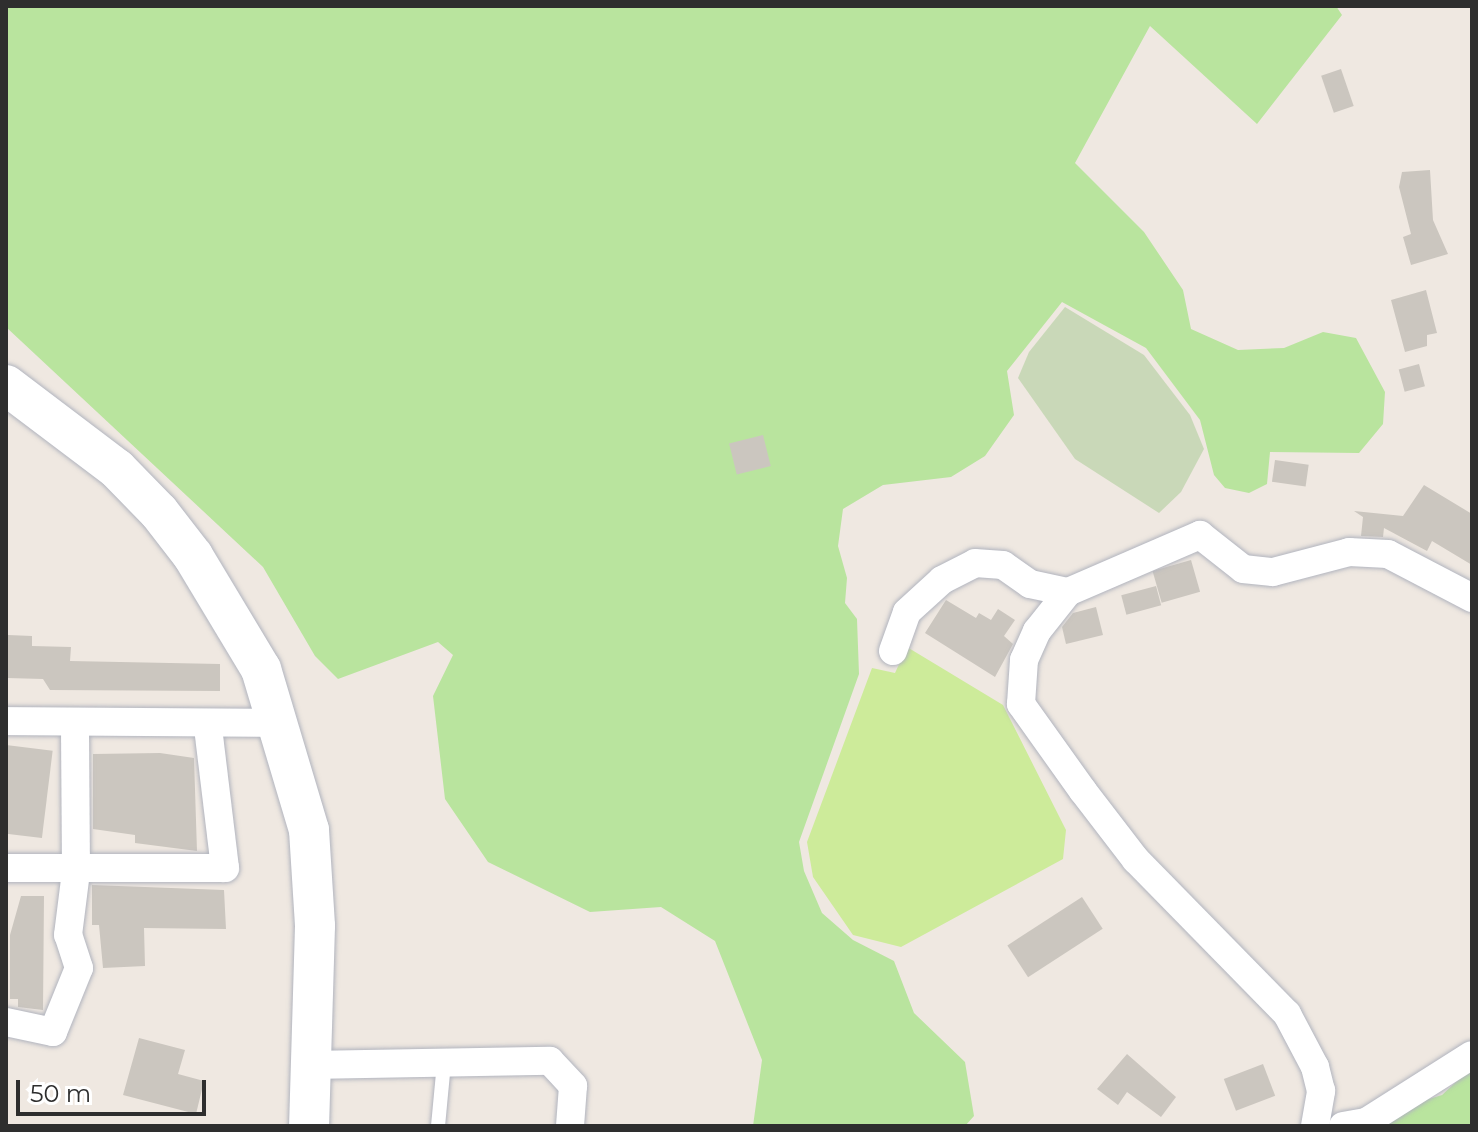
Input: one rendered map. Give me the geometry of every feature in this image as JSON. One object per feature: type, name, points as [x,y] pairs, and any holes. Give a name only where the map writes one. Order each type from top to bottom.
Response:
[{"type":"street","points":[[6,385],[117,469],[159,512],[233,619],[281,723],[309,830],[315,926],[309,1126]]},
{"type":"street","points":[[1315,1126],[1321,1091],[1315,1067],[1287,1014],[1136,860],[1021,704],[1024,660],[1037,631],[1068,592],[1200,535],[1243,569],[1273,572],[1349,552],[1388,554],[1472,598]]},
{"type":"street","points":[[893,651],[907,612],[942,580],[975,563],[1003,565],[1030,584],[1068,592]]},
{"type":"street","points":[[6,721],[208,727],[281,723]]},
{"type":"street","points":[[6,1022],[53,1032],[79,968],[68,935],[76,872],[75,724]]},
{"type":"street","points":[[6,868],[76,872],[225,868],[208,727]]},
{"type":"street","points":[[1343,1126],[1366,1122],[1472,1055]]},
{"type":"street","points":[[309,1065],[550,1061],[573,1086],[570,1126]]},
{"type":"lane","points":[[438,1126],[444,1063]]},
{"type":"green space","points":[[6,6],[1336,6],[1342,15],[1257,124],[1150,26],[1075,163],[1144,232],[1183,290],[1191,329],[1238,350],[1284,348],[1323,332],[1356,338],[1385,392],[1383,424],[1359,453],[1270,452],[1267,484],[1249,493],[1225,488],[1214,475],[1200,420],[1146,348],[1062,302],[1007,371],[1014,415],[985,456],[951,477],[883,485],[843,509],[838,546],[847,578],[845,603],[857,619],[859,674],[799,842],[804,871],[822,913],[853,940],[894,961],[914,1013],[965,1062],[974,1116],[965,1126],[753,1126],[762,1060],[715,941],[661,907],[590,912],[488,862],[445,799],[433,696],[453,655],[438,642],[338,679],[315,656],[263,567],[6,327]]},
{"type":"green space","points":[[1065,307],[1144,355],[1190,415],[1204,449],[1181,492],[1159,513],[1075,459],[1018,378],[1029,352]]},
{"type":"green space","points":[[907,647],[1003,705],[1066,830],[1063,859],[901,947],[853,935],[813,877],[807,842],[872,668],[895,673]]},
{"type":"green space","points":[[1472,1067],[1472,1126],[1376,1126],[1406,1106],[1442,1095]]},
{"type":"building","points":[[1341,69],[1354,106],[1334,113],[1321,76]]},
{"type":"building","points":[[1430,170],[1433,220],[1448,254],[1411,265],[1403,237],[1411,234],[1399,187],[1402,172]]},
{"type":"building","points":[[1426,290],[1437,333],[1427,335],[1427,346],[1405,352],[1391,300]]},
{"type":"building","points":[[1419,364],[1425,386],[1405,392],[1399,369]]},
{"type":"building","points":[[763,435],[771,466],[737,475],[729,443]]},
{"type":"building","points":[[1275,460],[1309,465],[1306,487],[1272,482]]},
{"type":"building","points":[[1424,485],[1472,514],[1472,565],[1432,541],[1427,551],[1384,528],[1383,537],[1361,536],[1363,517],[1354,511],[1403,516]]},
{"type":"building","points":[[1191,560],[1200,592],[1162,603],[1153,571]]},
{"type":"building","points":[[1156,586],[1161,605],[1126,615],[1121,595]]},
{"type":"building","points":[[946,600],[976,618],[979,613],[991,620],[998,609],[1015,620],[1004,636],[1013,644],[995,677],[925,633]]},
{"type":"building","points":[[1096,607],[1103,635],[1066,644],[1062,627],[1073,613]]},
{"type":"building","points":[[8,635],[32,636],[32,646],[71,647],[70,661],[220,664],[220,691],[50,690],[43,679],[7,678]]},
{"type":"building","points":[[6,745],[53,751],[42,838],[6,834]]},
{"type":"building","points":[[160,753],[194,758],[197,851],[135,843],[135,835],[93,829],[93,754]]},
{"type":"building","points":[[92,885],[224,890],[226,929],[144,928],[145,966],[103,968],[99,925],[92,925]]},
{"type":"building","points":[[21,896],[44,896],[43,1010],[18,1007],[18,999],[10,999],[10,935]]},
{"type":"building","points":[[1082,897],[1103,929],[1028,977],[1007,945]]},
{"type":"building","points":[[139,1038],[185,1050],[178,1074],[204,1081],[196,1114],[123,1095]]},
{"type":"building","points":[[1127,1054],[1176,1097],[1161,1117],[1127,1092],[1118,1105],[1097,1089]]},
{"type":"building","points":[[1263,1064],[1275,1096],[1236,1111],[1224,1079]]}]
